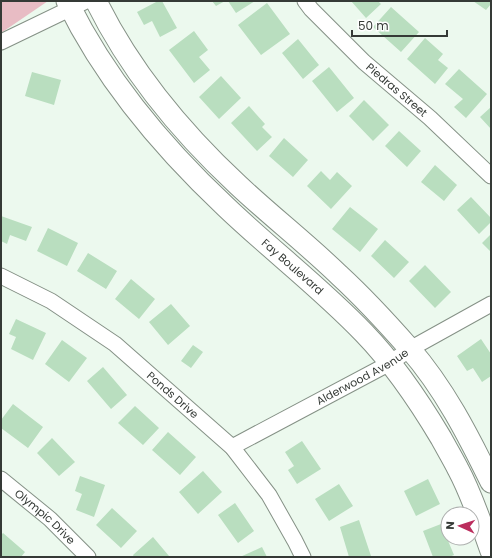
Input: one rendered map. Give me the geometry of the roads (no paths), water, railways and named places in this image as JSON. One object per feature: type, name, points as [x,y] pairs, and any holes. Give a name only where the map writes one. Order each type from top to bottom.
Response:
[{"type":"main road","points":[[96,1],[107,24],[144,81],[187,134],[237,184],[340,275],[410,349],[441,392],[467,433],[491,482]]},
{"type":"main road","name":"Fay Boulevard","points":[[75,4],[106,69],[163,142],[193,176],[330,300],[365,334],[390,363],[418,401],[458,469],[478,513],[491,551]]},
{"type":"street","name":"Piedras Street","points":[[305,1],[311,9],[364,62],[430,118],[491,176]]},
{"type":"street","points":[[1,42],[75,4]]},
{"type":"street","name":"Ponds Drive","points":[[1,276],[52,301],[115,344],[232,447],[269,495],[296,541],[303,557]]},
{"type":"street","name":"Alderwood Avenue","points":[[232,447],[390,363],[410,349],[491,304]]},
{"type":"street","name":"Olympic Drive","points":[[1,479],[50,519],[88,557]]}]
